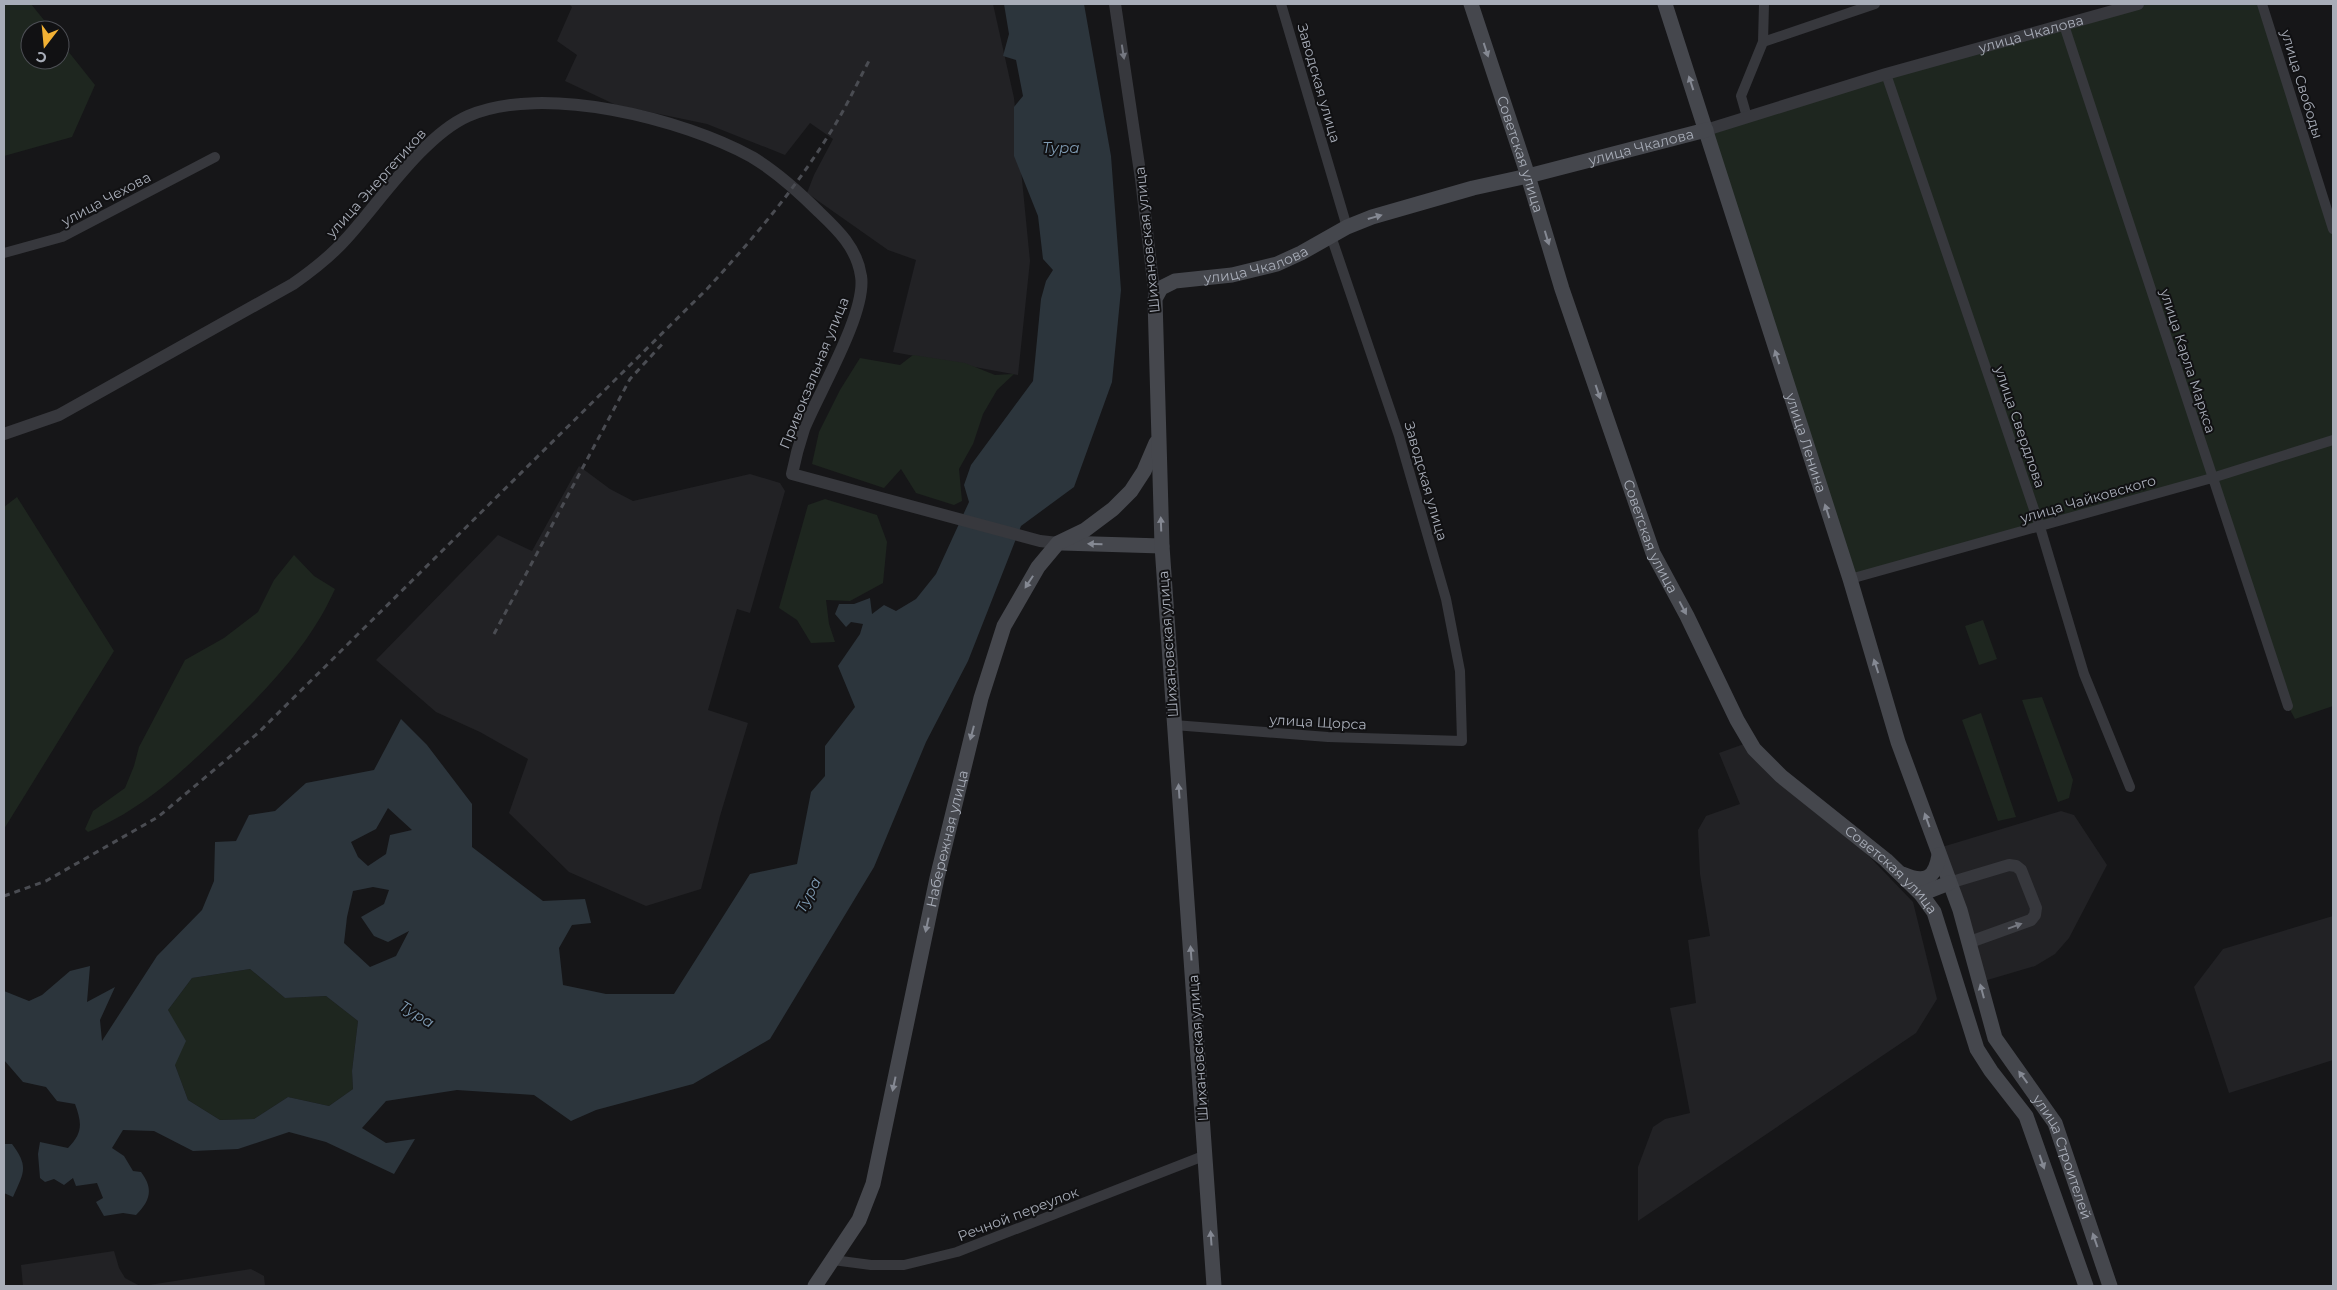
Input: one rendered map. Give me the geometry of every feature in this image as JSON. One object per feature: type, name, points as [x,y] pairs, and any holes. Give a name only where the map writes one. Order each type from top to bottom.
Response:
[{"type":"main road","name":"Советская улица","points":[[1471,4],[1528,176],[1562,289],[1653,553],[1687,616],[1737,720],[1754,749],[1781,776],[1899,872],[1921,894],[1934,912],[1960,990]]},
{"type":"main road","name":"улица Ленина","points":[[1665,4],[1742,250],[1850,579],[1898,742],[1940,854],[1970,942],[1997,1040]]},
{"type":"main road","name":"улица Чкалова","points":[[1155,299],[1161,288],[1175,281],[1232,275],[1271,266],[1302,253],[1347,227],[1372,218],[1473,188],[1528,176],[1706,130]]},
{"type":"main road","name":"Шихановская улица","points":[[1155,299],[1162,546],[1214,1286]]},
{"type":"main road","name":"Набережная улица","points":[[815,1286],[860,1220],[873,1184],[937,878],[966,753],[992,660],[1004,626],[1020,595],[1038,567],[1058,543],[1085,530],[1113,509],[1131,491],[1144,471],[1158,437]]},
{"type":"main road","points":[[1058,543],[1162,546]]},
{"type":"main road","points":[[1899,872],[1922,880],[1932,876],[1937,869],[1940,854]]},
{"type":"main road","points":[[1921,894],[1950,882]]},
{"type":"main road","points":[[1947,950],[1970,942]]},
{"type":"main road","name":"улица Строителей","points":[[1960,990],[1969,1029],[1978,1050],[2026,1116],[2086,1286]]},
{"type":"main road","points":[[1978,1050],[1985,1041],[1997,1040]]},
{"type":"main road","name":"улица Строителей","points":[[1997,1040],[2056,1126],[2110,1286]]},
{"type":"main road","points":[[2020,1108],[2028,1108],[2039,1100]]},
{"type":"main road","points":[[2033,1134],[2038,1127],[2045,1124],[2056,1126]]},
{"type":"street","name":"Шихановская улица","points":[[1115,4],[1141,179],[1155,299]]},
{"type":"street","name":"Заводская улица","points":[[1281,4],[1347,227]]},
{"type":"street","points":[[1747,117],[1741,96],[1763,42],[1764,4]]},
{"type":"street","points":[[1763,42],[1875,4]]},
{"type":"street","name":"улица Чкалова","points":[[1706,130],[1886,74],[2138,4]]},
{"type":"street","name":"улица Свободы","points":[[2262,4],[2333,229]]},
{"type":"street","name":"улица Карла Маркса","points":[[2064,25],[2288,706]]},
{"type":"street","name":"улица Свердлова","points":[[1886,74],[2040,527],[2084,674],[2130,787]]},
{"type":"street","name":"улица Энергетиков","points":[[4,434],[59,414],[293,284],[313,270],[345,240],[428,146],[451,126],[467,117],[490,109],[517,104],[558,104],[594,107],[636,115],[725,144],[752,158],[794,187]]},
{"type":"street","name":"улица Чехова","points":[[4,254],[62,237],[216,157]]},
{"type":"street","name":"Привокзальная улица","points":[[794,187],[842,234],[855,256],[861,274],[862,288],[853,320],[804,431],[792,474],[1040,541],[1058,543]]},
{"type":"street","name":"Заводская улица","points":[[1331,236],[1399,436],[1446,599],[1460,670],[1462,741]]},
{"type":"street","name":"улица Чайковского","points":[[1850,579],[2212,478],[2333,440]]},
{"type":"street","name":"улица Щорса","points":[[1174,725],[1328,737],[1462,741]]},
{"type":"street","points":[[1950,882],[2009,865],[2016,866],[2021,870],[2036,908],[2031,920],[1970,942]]},
{"type":"street","name":"Речной переулок","points":[[833,1260],[870,1265],[904,1265],[957,1252],[1206,1155]]},
{"type":"shaded area","points":[[4,4],[31,4],[44,20],[20,20],[20,70],[70,70],[70,54],[95,85],[72,137],[4,156]]},
{"type":"shaded area","points":[[569,4],[993,4],[1014,98],[1030,261],[1018,375],[893,352],[916,260],[888,250],[807,193],[814,175],[833,139],[810,123],[785,155],[707,124],[616,105],[565,81],[577,55],[557,41],[572,7]]},
{"type":"shaded area","points":[[2138,4],[2262,4],[2333,229],[2333,706],[2295,719],[2288,706],[2212,478],[1850,579],[1706,130]]},
{"type":"shaded area","points":[[913,355],[965,363],[995,375],[1014,374],[997,390],[983,414],[973,444],[959,469],[962,501],[954,505],[916,493],[901,469],[884,488],[812,464],[819,432],[840,390],[860,358],[900,365]]},
{"type":"shaded area","points":[[579,466],[610,489],[633,501],[750,474],[780,483],[785,491],[750,613],[737,609],[708,710],[748,723],[720,816],[701,889],[646,906],[569,872],[509,813],[528,759],[480,732],[436,712],[376,660],[498,535],[532,551]]},
{"type":"shaded area","points":[[17,497],[114,651],[4,829],[4,507]]},
{"type":"shaded area","points":[[825,499],[877,515],[887,542],[883,583],[850,601],[826,600],[829,624],[835,642],[811,643],[797,620],[779,608],[808,505]]},
{"type":"shaded area","points":[[294,555],[314,576],[335,589],[313,630],[299,649],[254,701],[175,777],[125,813],[88,832],[85,829],[93,811],[125,788],[139,747],[185,660],[224,638],[258,612],[274,580]]},
{"type":"shaded area","points":[[1983,620],[1997,659],[1979,665],[1965,626]]},
{"type":"shaded area","points":[[2042,697],[2073,780],[2069,798],[2058,802],[2022,700]]},
{"type":"shaded area","points":[[1981,713],[2016,817],[1998,821],[1962,720]]},
{"type":"shaded area","points":[[1744,744],[1864,851],[1913,902],[1937,999],[1916,1033],[1638,1221],[1638,1167],[1653,1127],[1665,1119],[1690,1113],[1670,1008],[1696,1003],[1688,940],[1710,936],[1700,874],[1698,830],[1706,816],[1740,804],[1719,753]]},
{"type":"shaded area","points":[[2061,811],[2074,815],[2107,865],[2069,938],[2055,954],[2035,966],[1984,981],[1942,847]]},
{"type":"shaded area","points":[[2333,916],[2333,1060],[2229,1093],[2194,987],[2223,949]]},
{"type":"shaded area","points":[[250,969],[285,998],[326,996],[358,1021],[352,1071],[353,1089],[329,1106],[288,1097],[254,1119],[220,1120],[188,1100],[175,1065],[168,1010],[192,978]]},
{"type":"shaded area","points":[[114,1251],[119,1268],[125,1278],[140,1286],[23,1286],[21,1265]]},
{"type":"shaded area","points":[[251,1269],[264,1276],[265,1286],[143,1286]]},
{"type":"water","name":"Тура","points":[[1004,4],[1084,4],[1111,156],[1121,290],[1112,382],[1074,487],[1021,526],[968,661],[926,742],[874,867],[770,1039],[693,1084],[596,1110],[571,1121],[534,1095],[457,1090],[386,1101],[362,1128],[386,1143],[415,1139],[394,1174],[326,1142],[289,1132],[238,1149],[193,1151],[154,1131],[123,1130],[112,1148],[124,1156],[133,1171],[141,1172],[149,1189],[145,1205],[136,1215],[123,1213],[104,1216],[96,1202],[103,1198],[97,1183],[76,1186],[73,1178],[64,1185],[54,1179],[45,1182],[40,1178],[38,1154],[40,1142],[68,1148],[79,1132],[80,1122],[75,1104],[57,1101],[46,1087],[23,1082],[4,1060],[4,991],[29,1001],[42,995],[70,971],[90,966],[87,1002],[115,987],[100,1020],[102,1041],[157,956],[202,910],[214,881],[215,842],[236,841],[249,815],[275,811],[306,783],[374,770],[401,719],[427,745],[472,804],[472,847],[543,901],[585,899],[591,923],[572,925],[559,948],[563,985],[606,994],[674,994],[750,874],[797,864],[811,792],[825,776],[825,746],[855,707],[838,666],[860,634],[863,624],[851,622],[846,627],[835,614],[839,604],[854,604],[870,598],[872,614],[884,605],[896,611],[916,599],[936,574],[969,502],[964,485],[971,465],[1033,381],[1041,299],[1046,281],[1053,270],[1043,259],[1038,216],[1014,156],[1014,107],[1023,96],[1016,60],[1003,56],[1009,34]],"holes":[[[388,808],[412,830],[390,835],[386,854],[368,866],[358,857],[351,842],[376,829]],[[373,887],[389,890],[384,904],[361,917],[374,936],[388,942],[409,931],[396,956],[370,967],[344,943],[353,891]],[[250,969],[285,998],[326,996],[358,1021],[352,1071],[353,1089],[329,1106],[288,1097],[254,1119],[220,1120],[188,1100],[175,1065],[186,1041],[168,1010],[192,978]]]},
{"type":"water","points":[[4,1144],[12,1144],[23,1164],[22,1175],[13,1197],[4,1193]]},
{"type":"railway","points":[[4,896],[46,881],[158,817],[258,733],[707,289],[801,177],[834,127],[870,59]]},
{"type":"railway","points":[[494,634],[630,379],[665,341]]}]
